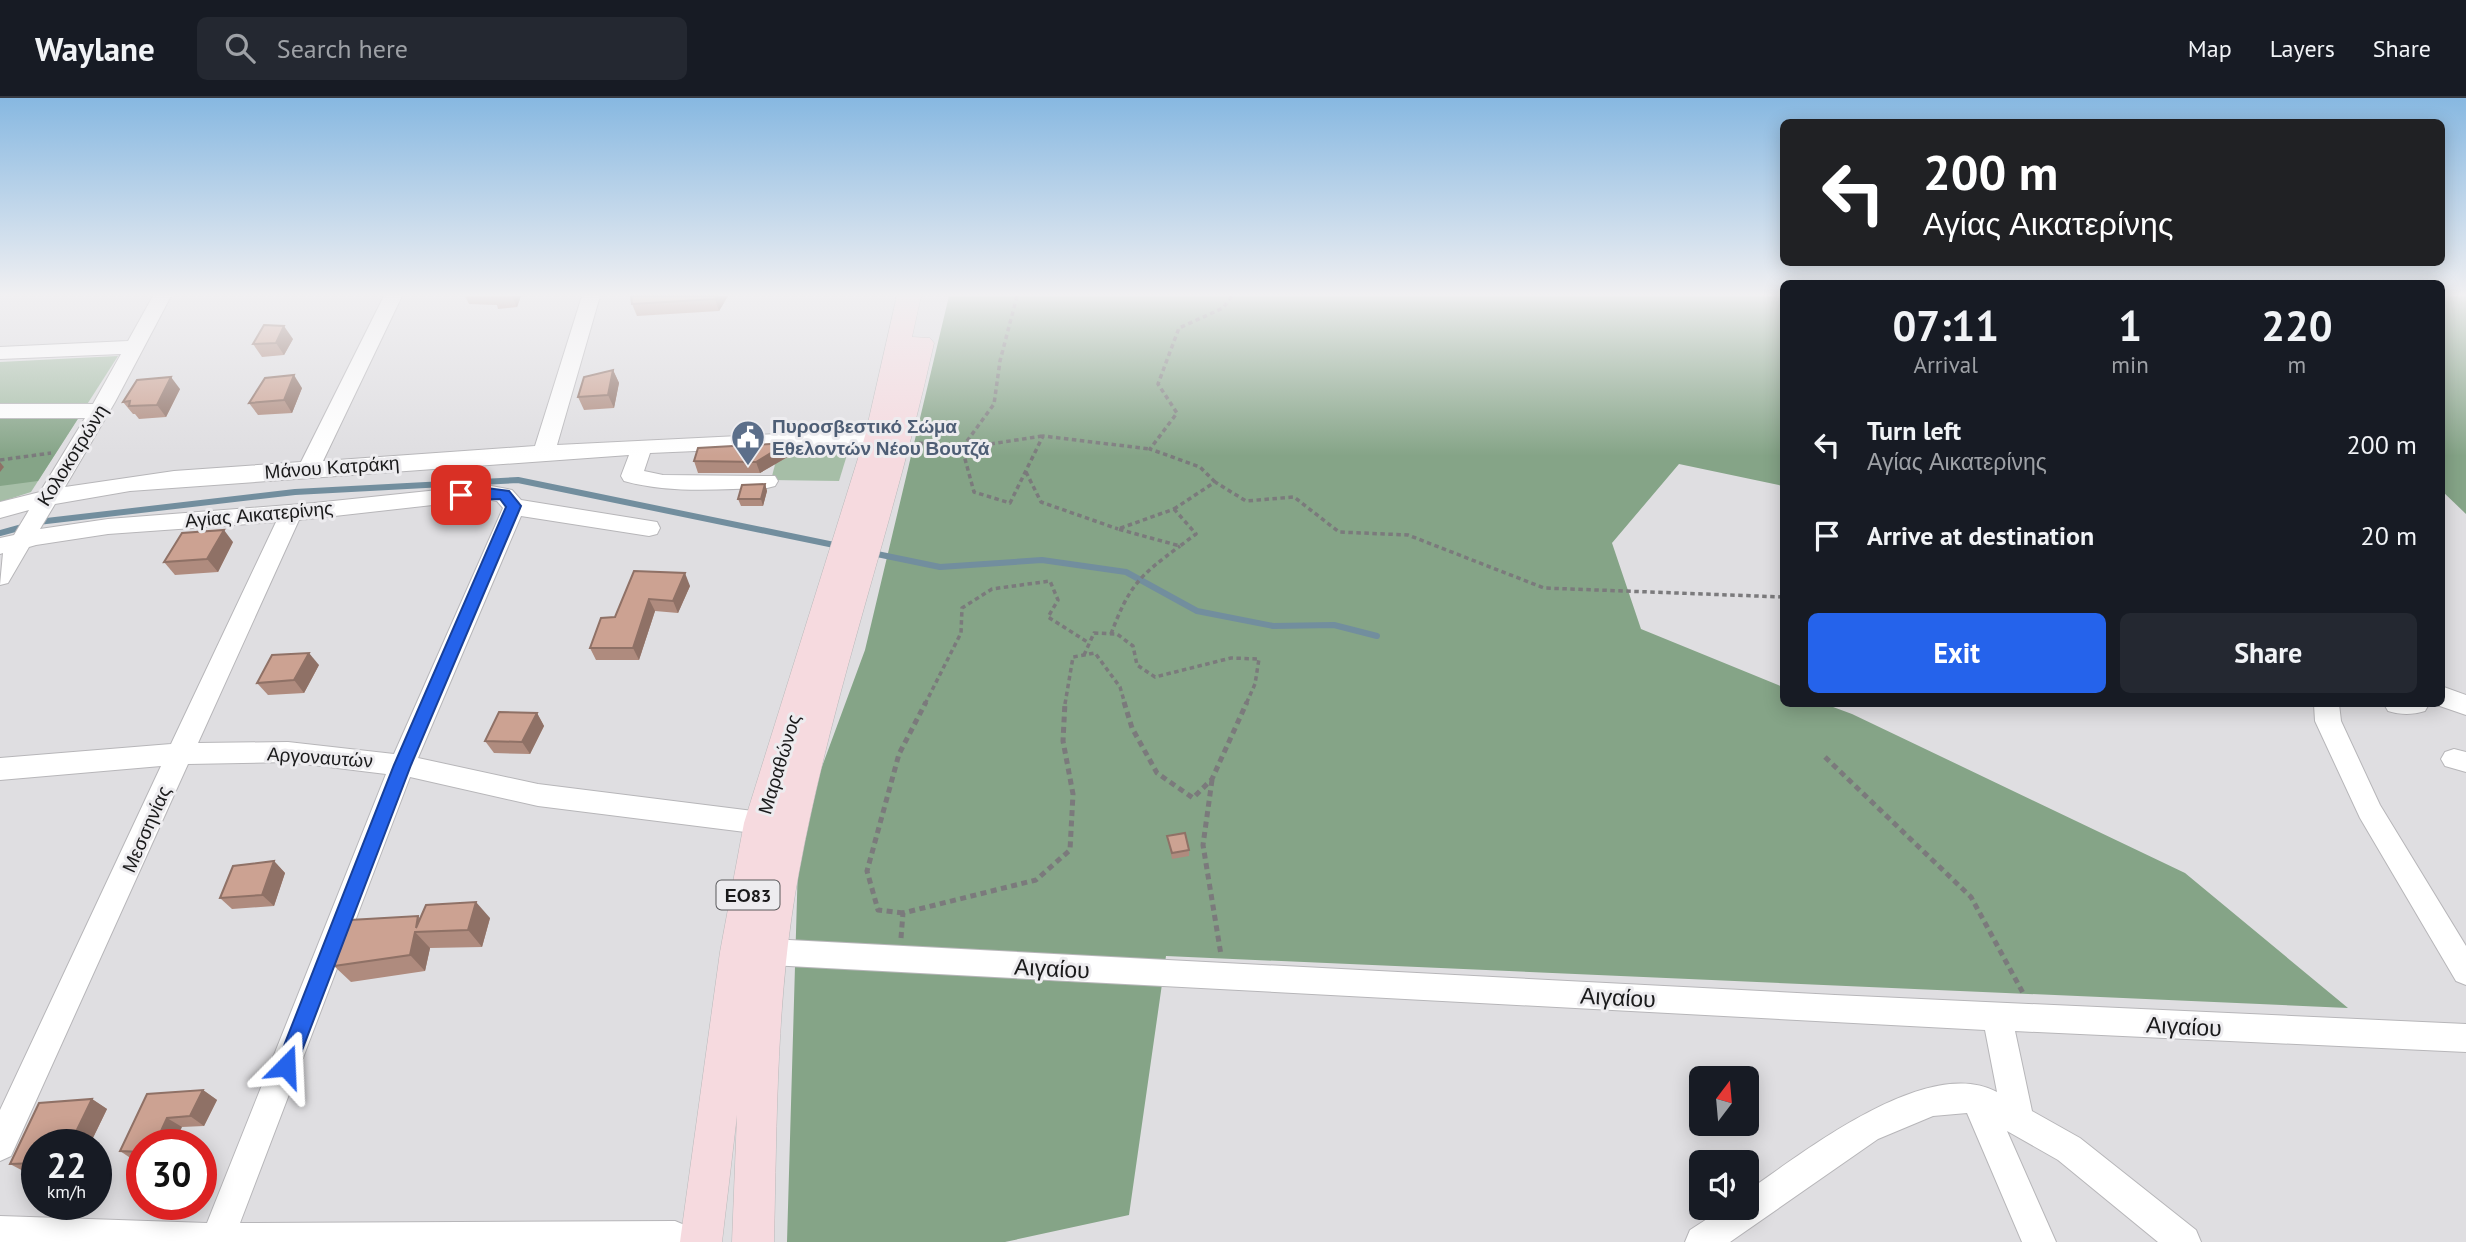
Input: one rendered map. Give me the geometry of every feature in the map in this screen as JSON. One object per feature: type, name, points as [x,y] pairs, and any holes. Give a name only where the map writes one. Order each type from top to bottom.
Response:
[{"type":"main road","name":"Μαραθώνος","points":[[889,436],[901,349]]},
{"type":"main road","name":"Μαραθώνος","points":[[753,1242],[762,1021],[770,952],[791,824],[856,550],[914,349]]},
{"type":"main road","name":"Μαραθώνος","points":[[688,1240],[761,823],[856,550]]},
{"type":"street","points":[[0,353],[80,349]]},
{"type":"street","name":"Κολοκοτρώνη","points":[[0,577],[19,535],[76,450],[132,349]]},
{"type":"street","points":[[308,469],[367,349]]},
{"type":"street","points":[[544,452],[575,349]]},
{"type":"street","points":[[0,411],[99,411]]},
{"type":"street","name":"Μάνου Κατράκη","points":[[0,510],[46,496],[158,481],[544,452],[889,436]]},
{"type":"street","points":[[642,446],[632,476],[663,482],[766,481]]},
{"type":"street","name":"Αγίας Αικατερίνης","points":[[19,535],[111,525],[291,513],[486,492],[504,495],[514,506],[649,527]]},
{"type":"street","points":[[216,1241],[402,765],[514,506]]},
{"type":"street","name":"Μεσσηνίας","points":[[0,1145],[291,513]]},
{"type":"street","points":[[2445,697],[2466,705]]},
{"type":"street","points":[[2327,707],[2328,722],[2347,757],[2369,810],[2456,941],[2466,972]]},
{"type":"street","name":"Αργοναυτών","points":[[0,769],[180,754],[288,752],[402,765],[538,795],[761,823]]},
{"type":"street","name":"Αιγαίου","points":[[770,952],[1997,1017],[2466,1038]]},
{"type":"street","points":[[1997,1017],[2018,1118]]},
{"type":"street","points":[[1976,1097],[2039,1242]]},
{"type":"street","points":[[1702,1242],[1867,1128],[1932,1101],[1976,1097],[2018,1118],[2069,1149],[2183,1242]]},
{"type":"street","points":[[0,1232],[216,1241],[688,1240]]},
{"type":"path","points":[[962,448],[994,404],[1003,349]]},
{"type":"path","points":[[1150,449],[1177,413],[1158,384],[1171,349]]},
{"type":"path","points":[[889,436],[931,447],[962,448],[1043,436],[1150,449],[1200,467],[1214,482],[1246,502],[1294,497],[1339,532],[1408,534],[1544,588],[1780,597]]},
{"type":"path","points":[[962,448],[974,492],[1010,503],[1043,436]]},
{"type":"path","points":[[0,460],[76,450]]},
{"type":"path","points":[[1026,471],[1041,502],[1118,529],[1182,546]]},
{"type":"path","points":[[1118,529],[1174,509],[1214,482]]},
{"type":"path","points":[[1111,634],[1123,600],[1140,579],[1196,534],[1174,509]]},
{"type":"path","points":[[1089,643],[1048,617],[1058,600],[1050,581],[1000,585],[976,594],[962,608],[961,633],[899,754],[867,871],[878,909],[903,913],[1036,880],[1070,850],[1073,794],[1063,741],[1066,685],[1073,657],[1095,653],[1120,687],[1132,728],[1157,773],[1193,798],[1212,779]]},
{"type":"path","points":[[1084,655],[1094,633],[1117,634],[1133,646],[1137,665],[1155,677],[1231,658],[1259,659],[1255,684],[1212,779],[1203,845],[1214,900],[1224,977]]},
{"type":"path","points":[[1825,757],[1971,897],[2037,1018]]},
{"type":"path","points":[[898,960],[903,913]]},
{"type":"green space","points":[[936,349],[1780,349],[1780,485],[1679,464],[1612,543],[1641,629],[1780,686],[1780,707],[1833,707],[1852,714],[2185,873],[2348,1008],[1166,956],[1129,1215],[1005,1242],[787,1242],[799,829],[865,650]]},
{"type":"green space","points":[[2445,349],[2466,349],[2466,514],[2445,494]]},
{"type":"green space","points":[[118,356],[31,492],[0,502],[0,362]]},
{"type":"green space","points":[[0,414],[81,414],[38,481],[0,486]]},
{"type":"green space","points":[[850,445],[839,481],[771,480],[779,449]]},
{"type":"building","points":[[613,370],[608,395],[578,397],[584,377]]},
{"type":"building","points":[[294,375],[284,400],[249,403],[265,378]]},
{"type":"building","points":[[171,377],[157,405],[129,406],[130,401],[123,402],[137,380]]},
{"type":"building","points":[[787,443],[756,462],[694,461],[698,448]]},
{"type":"building","points":[[765,484],[761,499],[738,499],[742,485]]},
{"type":"building","points":[[224,530],[207,559],[164,562],[182,533]]},
{"type":"building","points":[[634,571],[685,573],[673,601],[649,599],[633,648],[590,648],[601,618],[615,617]]},
{"type":"building","points":[[309,653],[294,680],[257,683],[272,655]]},
{"type":"building","points":[[499,712],[537,713],[522,742],[485,741]]},
{"type":"building","points":[[1185,833],[1189,850],[1172,853],[1167,836]]},
{"type":"building","points":[[274,861],[262,895],[220,898],[233,866]]},
{"type":"building","points":[[476,902],[468,930],[415,932],[410,955],[334,966],[350,920],[418,916],[416,928],[426,905]]},
{"type":"building","points":[[203,1090],[190,1116],[167,1118],[162,1129],[130,1129],[147,1094]]},
{"type":"building","points":[[92,1099],[77,1129],[27,1129],[39,1103]]},
{"type":"building","points":[[126,1138],[126,1151],[120,1151]]},
{"type":"building","points":[[21,1141],[21,1164],[10,1164]]},
{"type":"waterway","points":[[38,522],[295,492],[518,480],[839,546]]},
{"type":"waterway","points":[[0,533],[26,526]]},
{"type":"waterway","points":[[872,553],[940,567],[1042,560],[1126,572],[1197,611],[1273,626],[1334,625],[1377,636]]},
{"type":"place","name":"Πυροσβεστικό Σώμα Εθελοντών Νέου Βουτζά","points":[[748,467]]},
{"type":"route","points":[[286,1066],[402,765],[514,506],[504,495],[486,492],[461,495]]}]
